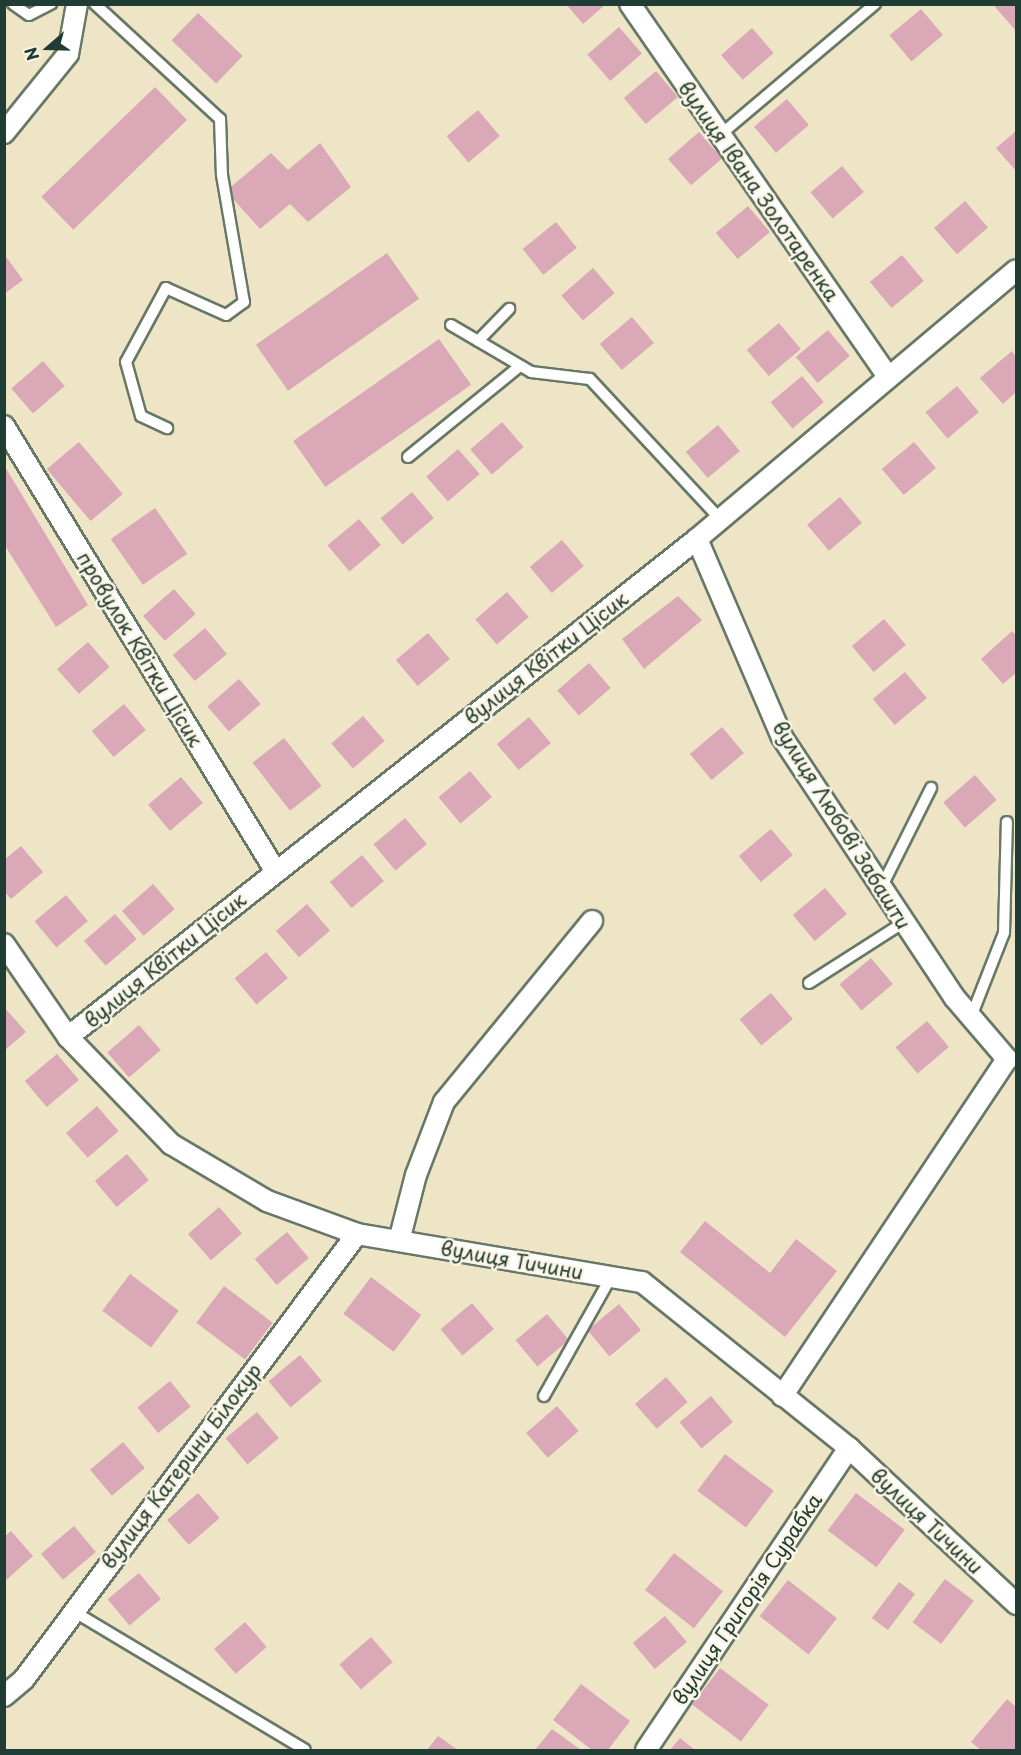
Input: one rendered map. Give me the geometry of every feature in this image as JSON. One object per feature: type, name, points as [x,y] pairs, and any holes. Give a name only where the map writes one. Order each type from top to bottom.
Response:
[{"type":"street","points":[[4,133],[68,54],[77,4]]},
{"type":"street","name":"вулиця Івана Золотаренка","points":[[630,4],[888,377]]},
{"type":"street","name":"вулиця Квітки Цісик","points":[[68,1037],[697,538],[1017,270]]},
{"type":"street","name":"провулок Квітки Цісик","points":[[4,426],[276,872]]},
{"type":"street","name":"вулиця Любові Забашти","points":[[697,538],[782,737],[903,924],[971,1017],[1012,1056],[782,1395]]},
{"type":"street","points":[[399,1241],[416,1175],[444,1102],[592,921]]},
{"type":"street","name":"вулиця Тичини","points":[[4,944],[68,1037],[171,1144],[267,1201],[357,1234],[642,1282],[849,1448],[1017,1604]]},
{"type":"street","name":"вулиця Катерини Білокур","points":[[4,1696],[24,1679],[357,1234]]},
{"type":"street","name":"вулиця Григорія Сурабка","points":[[646,1750],[849,1448]]},
{"type":"lane","points":[[13,4],[29,15],[51,4]]},
{"type":"lane","points":[[95,4],[220,119],[222,175],[244,302],[226,315],[166,288],[126,362],[141,416],[167,428]]},
{"type":"lane","points":[[720,135],[875,4]]},
{"type":"lane","points":[[478,341],[509,309]]},
{"type":"lane","points":[[451,326],[531,372],[590,378],[720,519]]},
{"type":"lane","points":[[408,457],[520,366]]},
{"type":"lane","points":[[881,888],[931,788]]},
{"type":"lane","points":[[971,1017],[1004,933],[1007,822]]},
{"type":"lane","points":[[809,983],[903,924]]},
{"type":"lane","points":[[544,1396],[611,1277]]},
{"type":"lane","points":[[73,1611],[306,1750]]},
{"type":"building","points":[[566,4],[606,4],[583,24]]},
{"type":"building","points":[[998,4],[1016,4],[1016,31],[995,7]]},
{"type":"building","points":[[921,9],[943,35],[911,61],[890,35]]},
{"type":"building","points":[[198,13],[243,56],[216,83],[172,40]]},
{"type":"building","points":[[619,27],[642,53],[610,81],[587,55]]},
{"type":"building","points":[[752,28],[774,53],[743,80],[721,55]]},
{"type":"building","points":[[656,71],[678,97],[646,124],[624,98]]},
{"type":"building","points":[[155,87],[187,120],[73,230],[41,197]]},
{"type":"building","points":[[787,99],[809,125],[776,153],[754,127]]},
{"type":"building","points":[[478,110],[500,136],[468,162],[447,136]]},
{"type":"building","points":[[1016,131],[1016,171],[996,148]]},
{"type":"building","points":[[699,132],[722,158],[691,185],[668,159]]},
{"type":"building","points":[[320,143],[351,187],[308,222],[290,204],[260,229],[226,191],[271,153],[288,170]]},
{"type":"building","points":[[842,166],[864,192],[832,218],[811,192]]},
{"type":"building","points":[[965,201],[988,227],[957,254],[934,228]]},
{"type":"building","points":[[748,206],[770,232],[738,259],[716,233]]},
{"type":"building","points":[[556,222],[577,248],[543,275],[523,249]]},
{"type":"building","points":[[387,253],[419,299],[288,391],[256,345]]},
{"type":"building","points":[[4,254],[23,280],[4,294]]},
{"type":"building","points":[[902,255],[924,281],[892,308],[870,282]]},
{"type":"building","points":[[593,268],[615,293],[583,320],[561,296]]},
{"type":"building","points":[[632,317],[654,343],[622,370],[600,344]]},
{"type":"building","points":[[779,323],[801,349],[769,376],[747,350]]},
{"type":"building","points":[[828,330],[850,356],[818,383],[796,357]]},
{"type":"building","points":[[439,339],[471,385],[325,487],[293,441]]},
{"type":"building","points":[[1012,351],[1016,357],[1016,392],[1003,404],[980,378]]},
{"type":"building","points":[[43,361],[65,386],[33,413],[11,389]]},
{"type":"building","points":[[802,376],[824,402],[792,428],[771,402]]},
{"type":"building","points":[[957,386],[979,412],[947,438],[926,412]]},
{"type":"building","points":[[502,422],[524,447],[492,474],[470,450]]},
{"type":"building","points":[[718,425],[740,451],[708,478],[686,452]]},
{"type":"building","points":[[79,442],[123,494],[91,521],[47,469]]},
{"type":"building","points":[[914,442],[936,468],[904,495],[882,469]]},
{"type":"building","points":[[458,449],[480,474],[448,501],[426,477]]},
{"type":"building","points":[[4,465],[88,605],[56,627],[4,544]]},
{"type":"building","points":[[412,492],[434,518],[402,544],[381,518]]},
{"type":"building","points":[[840,497],[862,523],[829,551],[807,525]]},
{"type":"building","points":[[155,508],[187,554],[143,585],[111,539]]},
{"type":"building","points":[[359,519],[381,545],[349,571],[328,545]]},
{"type":"building","points":[[562,540],[584,566],[552,593],[530,567]]},
{"type":"building","points":[[174,589],[196,614],[165,641],[143,616]]},
{"type":"building","points":[[507,592],[529,617],[497,644],[475,620]]},
{"type":"building","points":[[678,596],[702,620],[644,669],[622,639]]},
{"type":"building","points":[[884,619],[906,645],[874,672],[852,646]]},
{"type":"building","points":[[205,628],[227,654],[195,681],[173,655]]},
{"type":"building","points":[[1012,631],[1016,636],[1016,673],[1003,684],[981,659]]},
{"type":"building","points":[[428,633],[450,659],[418,686],[396,660]]},
{"type":"building","points":[[88,642],[110,667],[79,694],[57,669]]},
{"type":"building","points":[[589,663],[611,688],[579,715],[557,691]]},
{"type":"building","points":[[905,672],[927,698],[895,725],[873,699]]},
{"type":"building","points":[[239,679],[261,704],[229,731],[207,707]]},
{"type":"building","points":[[124,704],[146,730],[114,757],[92,731]]},
{"type":"building","points":[[363,716],[385,741],[353,768],[331,744]]},
{"type":"building","points":[[529,717],[551,743],[519,770],[497,744]]},
{"type":"building","points":[[722,727],[744,753],[712,780],[690,754]]},
{"type":"building","points":[[284,738],[322,786],[290,811],[252,763]]},
{"type":"building","points":[[470,771],[492,797],[460,823],[439,797]]},
{"type":"building","points":[[975,775],[997,800],[965,827],[943,803]]},
{"type":"building","points":[[181,777],[203,803],[170,831],[148,805]]},
{"type":"building","points":[[405,818],[427,844],[395,870],[374,844]]},
{"type":"building","points":[[771,829],[793,855],[761,882],[739,856]]},
{"type":"building","points":[[21,846],[43,872],[11,899],[4,891],[4,860]]},
{"type":"building","points":[[362,855],[384,881],[352,908],[330,882]]},
{"type":"building","points":[[153,884],[175,909],[144,936],[122,911]]},
{"type":"building","points":[[825,888],[847,914],[815,941],[793,915]]},
{"type":"building","points":[[66,895],[88,921],[56,947],[35,921]]},
{"type":"building","points":[[307,904],[330,930],[299,957],[276,931]]},
{"type":"building","points":[[115,914],[137,939],[106,966],[84,941]]},
{"type":"building","points":[[266,952],[288,978],[256,1004],[235,978]]},
{"type":"building","points":[[871,958],[893,984],[861,1010],[840,984]]},
{"type":"building","points":[[771,993],[793,1019],[761,1045],[740,1019]]},
{"type":"building","points":[[4,1007],[26,1032],[4,1051]]},
{"type":"building","points":[[927,1021],[949,1047],[917,1073],[896,1047]]},
{"type":"building","points":[[139,1025],[161,1050],[129,1077],[107,1053]]},
{"type":"building","points":[[57,1054],[79,1080],[47,1107],[25,1081]]},
{"type":"building","points":[[97,1106],[119,1131],[88,1158],[66,1133]]},
{"type":"building","points":[[127,1154],[149,1180],[117,1207],[95,1181]]},
{"type":"building","points":[[219,1207],[242,1233],[211,1260],[188,1234]]},
{"type":"building","points":[[705,1221],[770,1273],[796,1239],[837,1271],[785,1337],[680,1252]]},
{"type":"building","points":[[287,1232],[309,1258],[277,1285],[255,1259]]},
{"type":"building","points":[[130,1274],[179,1311],[151,1347],[102,1311]]},
{"type":"building","points":[[371,1277],[421,1315],[394,1352],[343,1314]]},
{"type":"building","points":[[224,1286],[273,1323],[245,1359],[196,1323]]},
{"type":"building","points":[[472,1303],[494,1329],[462,1355],[441,1329]]},
{"type":"building","points":[[619,1304],[641,1330],[609,1356],[588,1330]]},
{"type":"building","points":[[547,1314],[569,1340],[537,1366],[516,1340]]},
{"type":"building","points":[[300,1355],[322,1381],[290,1407],[269,1381]]},
{"type":"building","points":[[666,1377],[688,1402],[657,1429],[635,1404]]},
{"type":"building","points":[[170,1381],[191,1407],[158,1433],[137,1407]]},
{"type":"building","points":[[711,1396],[733,1422],[701,1448],[680,1422]]},
{"type":"building","points":[[557,1406],[579,1431],[548,1458],[526,1433]]},
{"type":"building","points":[[257,1412],[279,1438],[247,1464],[226,1438]]},
{"type":"building","points":[[123,1442],[145,1468],[112,1496],[90,1470]]},
{"type":"building","points":[[725,1454],[774,1491],[746,1527],[697,1491]]},
{"type":"building","points":[[198,1493],[220,1518],[189,1545],[167,1520]]},
{"type":"building","points":[[856,1493],[905,1530],[876,1567],[828,1531]]},
{"type":"building","points":[[74,1526],[96,1552],[63,1580],[41,1554]]},
{"type":"building","points":[[11,1531],[33,1556],[4,1582],[4,1537]]},
{"type":"building","points":[[674,1553],[723,1591],[694,1628],[645,1590]]},
{"type":"building","points":[[139,1573],[161,1599],[129,1625],[108,1599]]},
{"type":"building","points":[[945,1579],[974,1601],[941,1644],[913,1622]]},
{"type":"building","points":[[788,1580],[837,1618],[809,1654],[760,1616]]},
{"type":"building","points":[[899,1582],[915,1594],[888,1630],[872,1618]]},
{"type":"building","points":[[665,1616],[687,1642],[655,1669],[633,1643]]},
{"type":"building","points":[[245,1622],[267,1647],[236,1674],[214,1649]]},
{"type":"building","points":[[371,1637],[393,1662],[361,1689],[339,1665]]},
{"type":"building","points":[[720,1668],[769,1705],[741,1741],[692,1705]]},
{"type":"building","points":[[581,1684],[630,1721],[608,1750],[592,1750],[553,1720]]},
{"type":"building","points":[[1007,1699],[1016,1707],[1016,1750],[981,1750],[971,1742]]},
{"type":"building","points":[[552,1729],[581,1750],[535,1750]]},
{"type":"building","points":[[438,1736],[458,1750],[427,1750]]},
{"type":"building","points":[[680,1738],[695,1750],[670,1750]]}]
